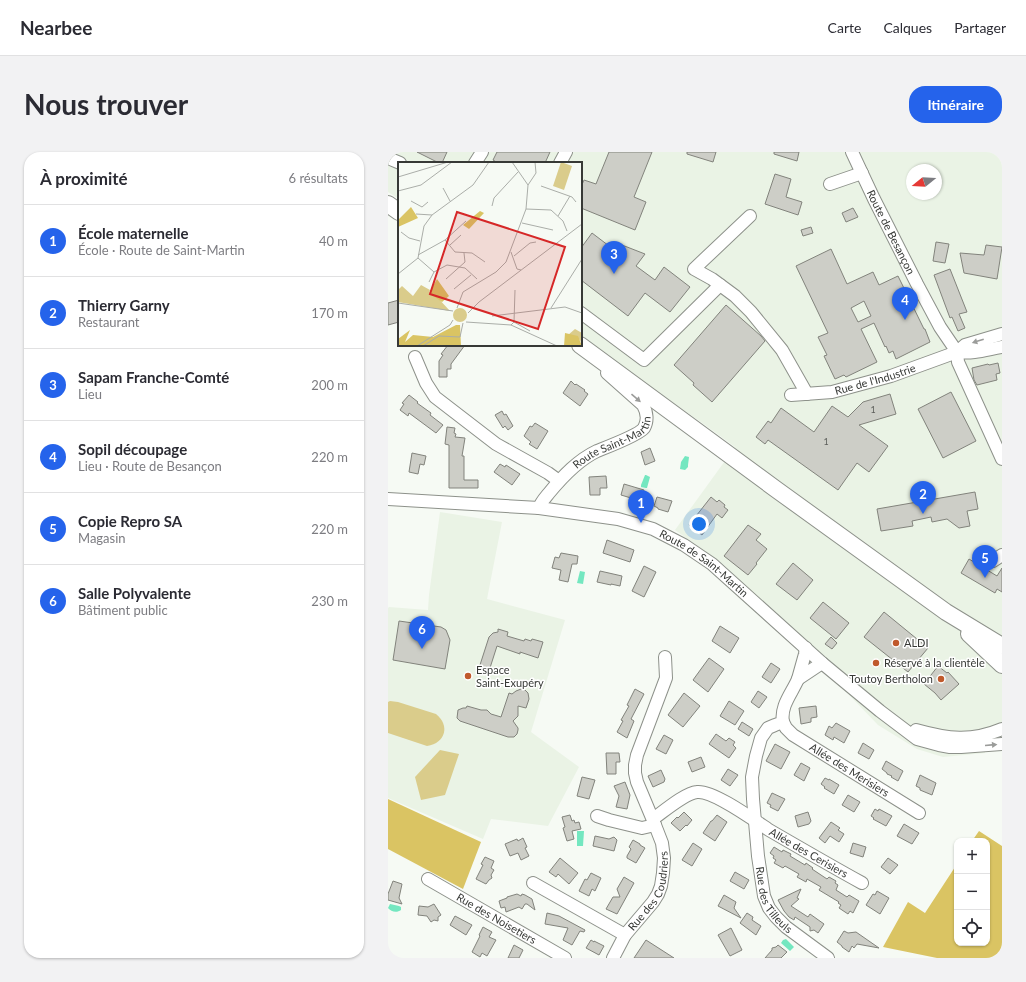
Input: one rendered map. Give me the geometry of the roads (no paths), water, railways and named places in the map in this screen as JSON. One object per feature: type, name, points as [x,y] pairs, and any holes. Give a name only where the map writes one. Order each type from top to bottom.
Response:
[{"type":"main road","points":[[388,204],[398,211]]},
{"type":"main road","points":[[581,346],[946,612],[1002,646]]},
{"type":"main road","points":[[946,612],[1002,665]]},
{"type":"street","points":[[476,162],[482,152]]},
{"type":"street","points":[[561,162],[566,152]]},
{"type":"street","name":"Route de Besançon","points":[[852,152],[940,327],[957,352],[958,362],[1002,459]]},
{"type":"street","points":[[388,158],[398,162]]},
{"type":"street","points":[[830,184],[862,172]]},
{"type":"street","points":[[750,216],[694,269],[712,279],[735,296],[751,312],[782,350],[807,394]]},
{"type":"street","points":[[582,313],[644,360],[720,285]]},
{"type":"street","points":[[957,352],[964,345],[1002,334]]},
{"type":"street","name":"Route Saint-Martin","points":[[539,508],[541,503],[572,467],[595,452],[639,432],[647,420],[646,411],[643,405],[575,346]]},
{"type":"street","points":[[957,352],[979,352],[1002,347]]},
{"type":"street","name":"Rue de l'Industrie","points":[[791,395],[832,392],[891,376],[957,352]]},
{"type":"street","points":[[415,357],[426,383],[435,396],[496,444],[548,473],[559,481]]},
{"type":"street","name":"Route de Saint-Martin","points":[[388,499],[539,508],[618,519],[653,529],[678,542],[712,564],[822,663],[880,711],[917,739],[939,746],[961,747],[1002,744]]},
{"type":"street","points":[[783,722],[782,717],[784,706],[798,679],[806,648]]},
{"type":"street","name":"Rue des Coudriers","points":[[613,958],[625,935],[653,902],[661,886],[664,858],[662,843],[637,782],[635,765],[637,754],[666,678],[665,657]]},
{"type":"street","points":[[798,679],[822,663]]},
{"type":"street","name":"Allée des Merisiers","points":[[783,722],[786,728],[793,735],[919,813]]},
{"type":"street","name":"Rue des Tilleuls","points":[[783,722],[768,728],[761,738],[752,777],[758,856],[764,896],[769,908],[786,927],[828,958]]},
{"type":"street","points":[[901,727],[938,736],[962,738],[976,737],[1002,729]]},
{"type":"street","name":"Allée des Cerisiers","points":[[654,822],[687,794],[698,792],[710,794],[862,883]]},
{"type":"street","points":[[597,816],[642,828],[654,822]]},
{"type":"street","name":"Rue des Noisetiers","points":[[428,879],[565,958]]},
{"type":"street","points":[[533,883],[625,935]]},
{"type":"place","name":"Sapam Franche-Comté","points":[[614,274]]},
{"type":"place","name":"Sopil découpage","points":[[905,320]]},
{"type":"place","name":"Thierry Garny","points":[[923,514]]},
{"type":"place","name":"École maternelle","points":[[641,523]]},
{"type":"place","name":"Copie Repro SA","points":[[985,578]]},
{"type":"place","name":"ALDI","points":[[896,643]]},
{"type":"place","name":"Salle Polyvalente","points":[[422,649]]},
{"type":"place","name":"Réservé à la clientèle","points":[[876,663]]},
{"type":"place","name":"Espace Saint-Exupéry","points":[[468,676]]},
{"type":"place","name":"Toutoy Bertholon","points":[[941,679]]}]
